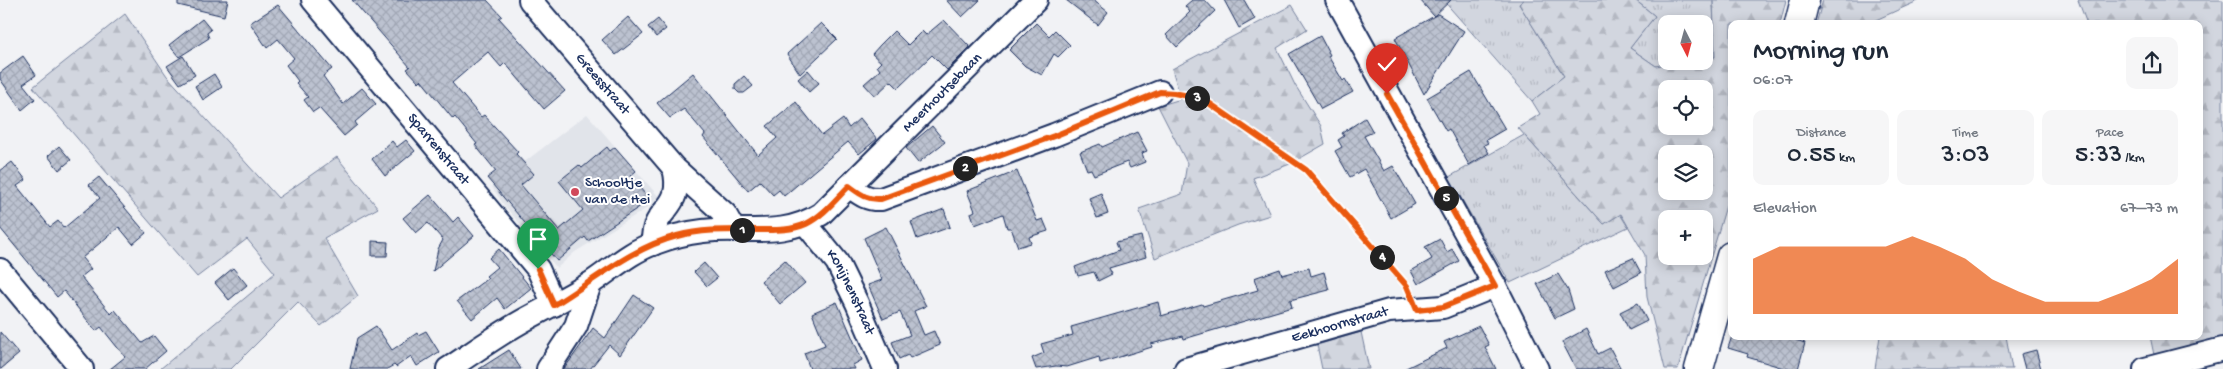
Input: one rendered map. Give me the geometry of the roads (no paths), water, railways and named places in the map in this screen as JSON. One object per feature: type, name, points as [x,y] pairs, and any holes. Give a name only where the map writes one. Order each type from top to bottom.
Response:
[{"type":"main road","points":[[1800,20],[1806,0]]},
{"type":"main road","points":[[1699,369],[1728,267]]},
{"type":"street","name":"Sparrenstraat","points":[[312,0],[538,269],[554,305]]},
{"type":"street","name":"Greesstraat","points":[[530,0],[674,168],[726,214],[734,230]]},
{"type":"street","name":"Meerhoutsebaan","points":[[806,224],[820,214],[849,186],[1036,0]]},
{"type":"street","points":[[1337,0],[1495,286],[1537,369]]},
{"type":"street","points":[[849,186],[864,197],[873,200],[881,199],[1054,136],[1160,92]]},
{"type":"street","points":[[653,244],[654,224],[675,197],[678,182],[674,168]]},
{"type":"street","points":[[448,369],[528,318],[590,284],[638,250],[678,236],[703,231],[787,230],[806,224]]},
{"type":"street","name":"Konijnenstraat","points":[[806,224],[837,262],[885,369]]},
{"type":"street","points":[[0,270],[82,369]]},
{"type":"street","points":[[548,369],[576,326],[590,284]]},
{"type":"street","name":"Eekhoornstraat","points":[[1186,369],[1389,311],[1443,307],[1495,286]]},
{"type":"street","points":[[2145,369],[2223,349]]},
{"type":"place","name":"Schooltje van de Hei","points":[[575,192]]}]
